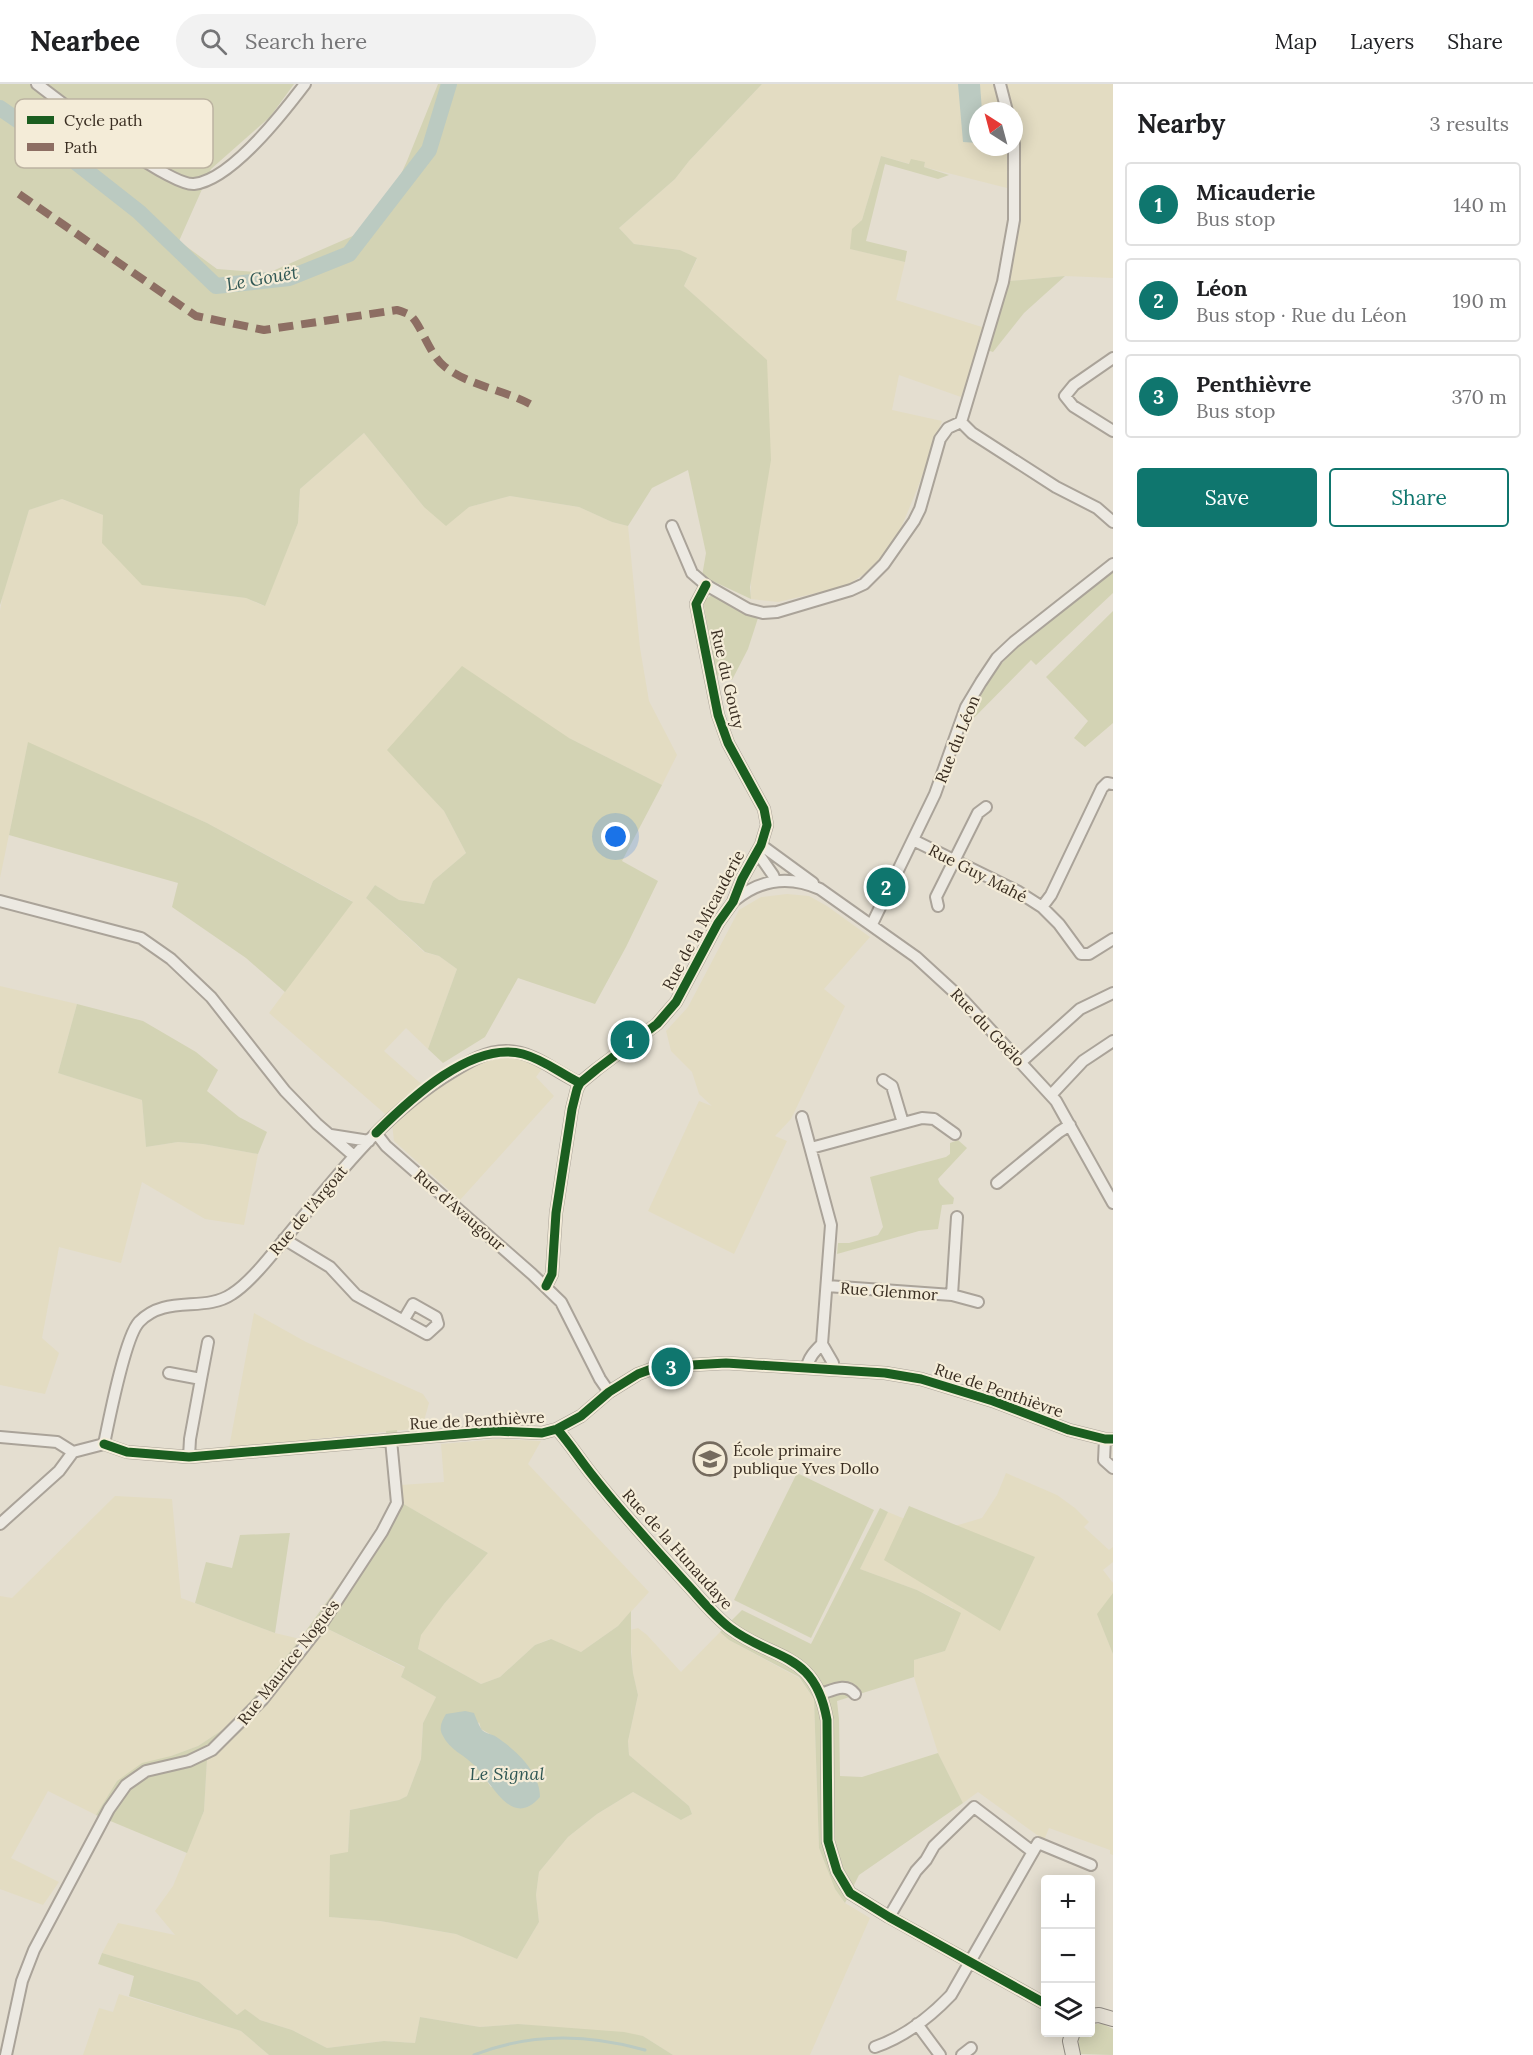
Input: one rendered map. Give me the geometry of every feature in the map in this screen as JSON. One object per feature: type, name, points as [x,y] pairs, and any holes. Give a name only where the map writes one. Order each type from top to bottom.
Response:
[{"type":"main road","points":[[1095,2015],[1113,2019]]},
{"type":"main road","points":[[1072,2037],[1073,2055]]},
{"type":"street","points":[[37,84],[57,99]]},
{"type":"street","points":[[157,168],[180,182],[192,184],[218,175],[261,137],[305,84]]},
{"type":"street","points":[[1000,84],[1005,102]]},
{"type":"street","points":[[672,526],[692,573],[706,585],[748,609],[762,613],[777,612],[851,590],[864,584],[884,564],[920,509],[940,439],[948,428],[961,422],[1004,282],[1014,220],[1014,156]]},
{"type":"street","points":[[1113,358],[1074,385],[1065,396],[1072,406],[1113,431]]},
{"type":"street","points":[[961,422],[972,433],[1056,487],[1097,508],[1113,522]]},
{"type":"street","name":"Rue du Léon","points":[[872,924],[935,794],[966,707],[997,658],[1113,564]]},
{"type":"street","name":"Rue du Gouty","points":[[706,585],[696,604],[706,662],[722,729],[764,809],[767,825],[759,849]]},
{"type":"street","name":"Rue Guy Mahé","points":[[1042,907],[1051,895],[1102,788],[1107,783],[1113,784]]},
{"type":"street","points":[[938,906],[936,897],[978,813],[986,807]]},
{"type":"street","name":"Rue Guy Mahé","points":[[913,840],[1017,891],[1042,907],[1059,924],[1081,954],[1089,954],[1113,939]]},
{"type":"street","points":[[733,902],[758,885],[775,880],[759,849]]},
{"type":"street","name":"Rue du Goëlo","points":[[759,849],[805,876],[940,977],[1051,1095],[1113,1203]]},
{"type":"street","name":"Rue de la Micauderie","points":[[580,1083],[657,1024],[676,1002],[718,923],[733,902],[742,879],[759,849]]},
{"type":"street","name":"Rue du Goëlo","points":[[775,880],[798,881],[820,889]]},
{"type":"street","points":[[0,901],[141,938],[171,959],[211,997],[285,1091],[317,1124],[354,1156]]},
{"type":"street","points":[[1020,1062],[1080,1009],[1113,993]]},
{"type":"street","points":[[1051,1095],[1083,1061],[1113,1041]]},
{"type":"street","name":"Rue de l'Argoat","points":[[104,1444],[128,1341],[138,1323],[157,1309],[176,1304],[215,1302],[232,1294],[246,1282],[354,1156],[402,1107],[466,1063],[489,1053],[506,1051],[521,1053],[539,1059],[580,1083]]},
{"type":"street","points":[[883,1080],[892,1086],[903,1123]]},
{"type":"street","points":[[580,1083],[572,1110],[564,1155],[553,1235],[552,1275],[546,1286],[561,1302],[600,1379],[609,1392]]},
{"type":"street","points":[[802,1117],[831,1226],[822,1344],[833,1363],[832,1369]]},
{"type":"street","points":[[810,1148],[922,1118],[934,1119],[955,1134]]},
{"type":"street","points":[[997,1183],[1070,1125]]},
{"type":"street","points":[[331,1135],[372,1137]]},
{"type":"street","name":"Rue d'Avaugour","points":[[372,1137],[386,1146],[546,1286]]},
{"type":"street","name":"Rue Glenmor","points":[[952,1295],[957,1217]]},
{"type":"street","points":[[284,1239],[330,1267],[356,1295],[403,1321]]},
{"type":"street","name":"Rue Glenmor","points":[[827,1286],[952,1295],[978,1302]]},
{"type":"street","points":[[189,1457],[190,1439],[208,1342]]},
{"type":"street","points":[[807,1368],[807,1363],[822,1344]]},
{"type":"street","name":"Rue de Penthièvre","points":[[104,1444],[127,1452],[189,1457],[495,1431],[542,1433],[557,1429],[581,1416],[609,1392],[657,1367],[726,1363],[885,1373],[921,1379],[993,1401],[1069,1430],[1109,1439]]},
{"type":"street","points":[[169,1373],[201,1379]]},
{"type":"street","name":"Rue de la Hunaudaye","points":[[557,1429],[593,1477],[700,1599],[739,1634],[787,1657],[800,1666],[821,1694],[827,1720],[828,1841],[839,1877],[850,1893],[1041,2001]]},
{"type":"street","points":[[0,1437],[57,1442],[73,1452]]},
{"type":"street","points":[[1109,1439],[1104,1460],[1113,1468]]},
{"type":"street","name":"Rue Maurice Noguès","points":[[6,2055],[22,1981],[34,1950],[109,1809],[126,1785],[146,1772],[189,1761],[212,1750],[263,1699],[321,1625],[382,1532],[398,1503],[391,1440]]},
{"type":"street","points":[[0,1524],[59,1471],[73,1452],[104,1444]]},
{"type":"street","points":[[821,1694],[843,1687],[852,1689],[855,1694]]},
{"type":"street","points":[[889,1917],[916,1871],[934,1846],[974,1807],[1033,1852]]},
{"type":"street","points":[[875,2047],[895,2040],[951,1995],[1038,1843],[1091,1866]]},
{"type":"street","points":[[917,2024],[940,2055]]},
{"type":"shaded area","points":[[762,84],[997,84],[1002,102],[969,102],[969,156],[1012,156],[1011,189],[924,167],[925,162],[910,164],[881,156],[851,249],[905,262],[896,300],[985,328],[961,397],[899,375],[892,410],[942,421],[901,528],[873,568],[846,586],[778,602],[751,599],[750,346],[684,286],[697,259],[680,250],[634,244],[619,228],[675,179],[689,161]]},
{"type":"shaded area","points":[[1003,84],[1113,84],[1113,278],[1065,276],[1009,281],[1016,156],[1023,156],[1023,102],[1007,102]]},
{"type":"shaded area","points":[[364,433],[424,507],[469,507],[510,496],[579,507],[612,522],[628,526],[640,648],[649,701],[677,755],[662,785],[569,738],[388,750],[444,811],[466,853],[433,881],[424,904],[399,900],[375,885],[366,898],[424,952],[439,956],[457,969],[428,1049],[406,1028],[384,1051],[419,1082],[433,1088],[492,1056],[515,1057],[544,1066],[536,1077],[554,1096],[460,1200],[394,1141],[392,1123],[384,1113],[269,1013],[352,901],[207,823],[28,743],[0,878],[0,611],[3,594],[29,510],[62,499],[103,515],[182,590],[246,598],[264,606],[298,523],[300,489]]},
{"type":"shaded area","points":[[787,894],[809,896],[870,937],[824,989],[845,1006],[791,1119],[775,1136],[787,1141],[734,1254],[648,1211],[699,1101],[712,1106],[699,1094],[692,1072],[671,1051],[666,1031],[688,1007],[739,910],[761,897]]},
{"type":"shaded area","points":[[0,986],[77,1004],[58,1073],[142,1100],[146,1147],[178,1142],[258,1154],[244,1225],[205,1219],[142,1182],[121,1263],[59,1247],[42,1338],[59,1353],[45,1394],[0,1385]]},
{"type":"shaded area","points":[[254,1313],[306,1342],[423,1394],[429,1403],[422,1428],[229,1448]]},
{"type":"shaded area","points":[[499,1439],[541,1441],[528,1464],[649,1592],[618,1626],[581,1652],[550,1639],[535,1645],[500,1677],[481,1684],[418,1649],[420,1635],[488,1553],[402,1503],[401,1485],[444,1482],[441,1444]]},
{"type":"shaded area","points":[[1006,1473],[1057,1495],[1089,1522],[1084,1527],[1109,1550],[1113,1547],[1113,1562],[1103,1570],[1113,1583],[1113,1593],[1098,1614],[1113,1654],[1113,1855],[1110,1854],[1110,1850],[1049,1828],[1044,1840],[978,1792],[963,1803],[938,1753],[914,1677],[914,1660],[945,1651],[953,1608],[917,1590],[860,1569],[888,1512],[912,1522],[955,1526],[982,1518],[997,1495]]},
{"type":"shaded area","points":[[115,1496],[172,1499],[181,1598],[275,1633],[300,1639],[233,1723],[198,1746],[117,1781],[96,1815],[48,1791],[11,1858],[59,1882],[43,1905],[0,1889],[0,1596],[12,1598]]},
{"type":"shaded area","points":[[326,1628],[405,1668],[401,1677],[436,1697],[423,1723],[421,1759],[407,1796],[399,1800],[350,1810],[348,1853],[329,1917],[380,1921],[456,1934],[517,1959],[539,1922],[536,1895],[539,1872],[568,1837],[597,1814],[633,1792],[681,1820],[692,1814],[689,1806],[629,1755],[628,1741],[638,1695],[633,1673],[630,1630],[638,1628],[647,1635],[681,1672],[720,1632],[729,1640],[799,1678],[814,1699],[819,1848],[835,1889],[845,1903],[870,1918],[810,2055],[673,2055],[643,2036],[518,2024],[480,2027],[420,2017],[415,2043],[384,2041],[327,2048],[292,2030],[260,2020],[245,2010],[237,2015],[199,1982],[102,1953],[118,1923],[175,1935],[155,1911],[173,1886],[204,1811],[207,1759],[239,1733],[267,1703]]},
{"type":"shaded area","points":[[119,1994],[241,2031],[269,2055],[83,2055],[99,2008],[113,2012]]},
{"type":"green space","points":[[0,84],[294,84],[270,117],[213,167],[213,99],[15,99],[15,168],[212,168],[179,241],[217,269],[268,273],[378,225],[438,84],[762,84],[689,161],[675,179],[619,228],[634,244],[680,250],[697,258],[684,286],[767,360],[771,460],[750,587],[751,599],[702,576],[706,553],[688,470],[652,488],[628,526],[612,522],[579,507],[510,496],[469,507],[446,526],[424,507],[364,433],[300,489],[298,523],[265,606],[246,598],[142,585],[102,543],[103,515],[62,499],[29,510],[0,605]]},
{"type":"green space","points":[[881,156],[909,164],[911,159],[925,162],[924,167],[949,175],[938,179],[885,164],[866,241],[907,251],[905,262],[850,249],[852,229],[862,220]]},
{"type":"green space","points":[[1065,276],[1024,313],[993,352],[978,347],[993,329],[1009,281]]},
{"type":"green space","points":[[1113,572],[1113,593],[1036,665],[1031,660],[963,729],[987,685],[1009,655]]},
{"type":"green space","points":[[712,595],[758,618],[748,649],[732,680],[716,675],[703,601]]},
{"type":"green space","points":[[1113,611],[1113,723],[1085,747],[1074,738],[1088,721],[1046,677]]},
{"type":"green space","points":[[462,666],[569,738],[662,785],[622,861],[658,881],[595,1004],[518,978],[485,1037],[443,1063],[428,1049],[457,969],[439,956],[425,952],[366,898],[375,885],[399,900],[424,904],[433,881],[466,853],[444,811],[387,750]]},
{"type":"green space","points":[[28,742],[207,823],[353,902],[285,992],[246,958],[172,907],[178,883],[9,835]]},
{"type":"green space","points":[[77,1004],[143,1021],[196,1052],[218,1070],[207,1091],[239,1117],[267,1132],[258,1154],[178,1142],[146,1147],[142,1100],[58,1073]]},
{"type":"green space","points":[[958,1140],[967,1148],[938,1179],[954,1198],[953,1204],[942,1205],[938,1229],[919,1231],[837,1254],[838,1243],[849,1243],[878,1235],[883,1227],[870,1177],[946,1157],[950,1154],[950,1143]]},
{"type":"green space","points":[[397,1430],[402,1503],[488,1553],[444,1604],[421,1635],[418,1649],[481,1684],[500,1677],[535,1645],[551,1639],[581,1652],[618,1626],[631,1611],[631,1652],[638,1695],[628,1741],[629,1755],[689,1806],[692,1814],[681,1820],[633,1792],[597,1814],[568,1837],[539,1872],[536,1895],[539,1922],[517,1959],[456,1934],[380,1921],[329,1917],[330,1855],[348,1852],[350,1810],[399,1800],[407,1796],[421,1759],[423,1723],[436,1697],[401,1677],[405,1667],[326,1628],[267,1703],[239,1733],[207,1759],[204,1811],[187,1853],[96,1815],[117,1781],[142,1763],[198,1746],[233,1723],[300,1639],[374,1536],[392,1500],[386,1431]],"holes":[[[479,1722],[481,1729],[511,1750],[536,1778],[491,1787],[477,1767],[465,1756]]]},
{"type":"green space","points":[[797,1473],[874,1510],[811,1638],[734,1600]]},
{"type":"green space","points":[[909,1506],[1035,1557],[1000,1631],[884,1560]]},
{"type":"green space","points":[[880,1508],[888,1512],[860,1569],[917,1590],[961,1613],[945,1651],[914,1660],[914,1677],[837,1701],[840,1776],[862,1777],[938,1753],[963,1803],[859,1875],[845,1903],[835,1889],[819,1848],[814,1699],[799,1677],[729,1640],[720,1632],[742,1610],[811,1644]]},
{"type":"green space","points":[[290,1533],[275,1633],[195,1603],[206,1562],[232,1568],[240,1535]]},
{"type":"green space","points":[[1113,1593],[1113,1654],[1097,1614]]},
{"type":"green space","points":[[102,1953],[199,1982],[237,2015],[245,2009],[260,2020],[292,2030],[327,2048],[384,2041],[415,2043],[420,2017],[480,2027],[518,2024],[624,2032],[643,2036],[673,2055],[269,2055],[241,2031],[129,1996],[134,1976],[98,1964]]},
{"type":"green space","points":[[1095,2024],[1103,2024],[1113,2029],[1113,2055],[1081,2054],[1078,2043],[1080,2037],[1095,2037]]},
{"type":"water","points":[[958,84],[980,84],[981,102],[969,102],[969,142],[963,142]]},
{"type":"water","name":"Le Signal","points":[[465,1711],[474,1713],[482,1730],[495,1736],[510,1748],[531,1770],[539,1788],[540,1797],[530,1806],[520,1808],[511,1806],[503,1800],[474,1765],[446,1741],[441,1727],[446,1714]]},
{"type":"waterway","name":"Le Gouët","points":[[83,168],[139,212],[216,286],[289,278],[349,254],[429,150],[449,84]]},
{"type":"waterway","name":"Le Gouët","points":[[0,108],[15,118]]},
{"type":"waterway","points":[[474,2055],[516,2043],[559,2038],[602,2041],[645,2050]]},
{"type":"marked path","points":[[19,194],[196,316],[264,330],[397,310],[414,319],[434,354],[444,366],[475,383],[530,404]]},
{"type":"cycle path","points":[[546,1286],[552,1274],[556,1213],[577,1089],[580,1083],[597,1069],[657,1024],[676,1002],[718,923],[733,902],[742,879],[761,845],[767,825],[764,809],[728,743],[718,715],[696,604],[706,585]]},
{"type":"cycle path","points":[[376,1133],[406,1105],[443,1076],[483,1056],[503,1052],[523,1054],[546,1063],[580,1083]]},
{"type":"cycle path","points":[[104,1444],[127,1452],[189,1457],[495,1431],[542,1433],[557,1429],[581,1416],[609,1392],[638,1374],[657,1367],[726,1363],[885,1373],[921,1379],[993,1401],[1069,1430],[1113,1439]]},
{"type":"cycle path","points":[[557,1429],[627,1517],[718,1618],[746,1639],[790,1660],[803,1669],[813,1681],[827,1720],[828,1841],[837,1871],[850,1893],[1041,2001]]},
{"type":"place","name":"Léon","points":[[886,887]]},
{"type":"place","name":"Micauderie","points":[[630,1040]]},
{"type":"place","name":"Penthièvre","points":[[671,1367]]},
{"type":"place","name":"École primaire publique Yves Dollo","points":[[710,1459]]}]
